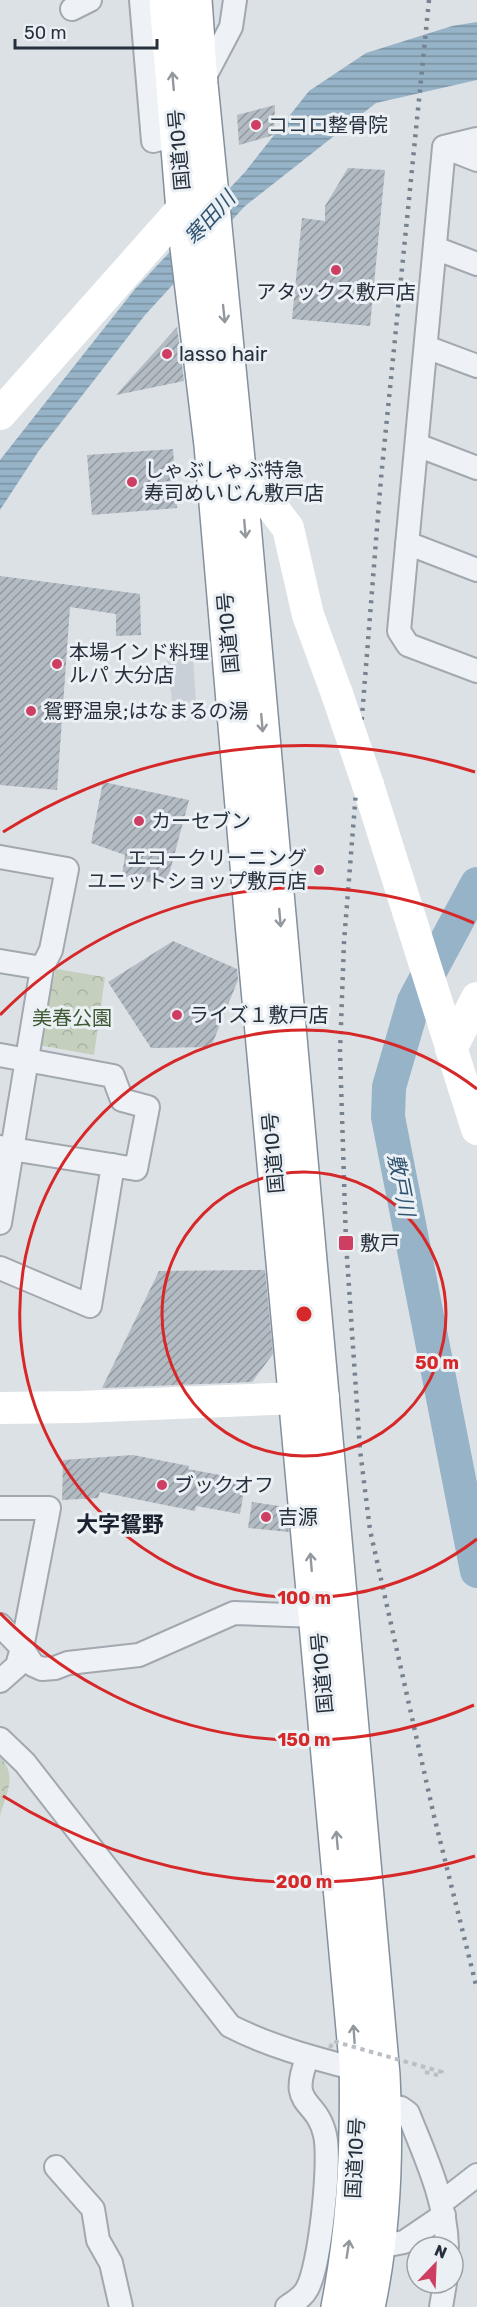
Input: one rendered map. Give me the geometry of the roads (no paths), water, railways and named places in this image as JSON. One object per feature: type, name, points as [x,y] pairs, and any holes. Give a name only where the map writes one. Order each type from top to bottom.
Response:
[{"type":"highway","name":"国道10号","points":[[166,0],[192,131],[211,178],[219,256],[211,444],[253,934],[310,1398],[385,2106],[383,2184],[378,2247],[369,2307]]},
{"type":"highway","name":"国道10号","points":[[195,0],[201,84],[192,131],[184,215],[192,288],[214,356],[240,480],[310,1398],[316,1616],[356,2069],[357,2151],[354,2198],[350,2242],[338,2307]]},
{"type":"street","points":[[141,0],[153,141],[192,131]]},
{"type":"street","points":[[201,84],[231,27],[235,0]]},
{"type":"street","points":[[444,147],[477,139]]},
{"type":"street","points":[[444,147],[477,160]]},
{"type":"street","points":[[444,147],[399,631],[408,645],[477,671]]},
{"type":"street","points":[[4,401],[184,215],[211,178]]},
{"type":"street","points":[[435,248],[477,264]]},
{"type":"street","points":[[426,347],[477,366]]},
{"type":"street","points":[[211,444],[240,480],[272,507],[288,528],[308,615],[368,785],[477,1129]]},
{"type":"street","points":[[417,445],[477,468]]},
{"type":"street","points":[[407,543],[477,570]]},
{"type":"street","points":[[0,857],[67,868],[51,950],[42,968],[27,1060],[6,1148],[0,1223]]},
{"type":"street","points":[[0,961],[42,968]]},
{"type":"street","points":[[451,1049],[477,998]]},
{"type":"street","points":[[0,1055],[114,1076],[122,1100],[148,1107],[136,1169],[6,1148]]},
{"type":"street","points":[[0,1268],[90,1306],[113,1165]]},
{"type":"street","points":[[2,1404],[310,1398]]},
{"type":"street","points":[[0,1508],[49,1508],[17,1666],[0,1681]]},
{"type":"street","points":[[0,1625],[22,1648],[33,1665],[42,1669],[55,1668],[68,1663],[140,1655],[234,1613],[316,1616]]},
{"type":"street","points":[[0,1739],[25,1764],[230,2026],[250,2036],[308,2056],[356,2069]]},
{"type":"street","points":[[287,2307],[307,2291],[315,2270],[325,2188],[326,2142],[324,2133],[318,2119],[304,2100],[300,2086],[301,2075],[308,2056]]},
{"type":"street","points":[[385,2106],[401,2108],[408,2113],[442,2209],[447,2225],[447,2235]]},
{"type":"street","points":[[56,2167],[93,2210],[99,2240],[111,2263],[121,2307]]},
{"type":"street","points":[[378,2247],[404,2242],[477,2175]]},
{"type":"water","name":"寒田川","points":[[477,22],[477,80],[376,103],[245,206],[145,315],[38,452],[0,510],[0,460],[135,289],[245,172],[309,91],[366,53],[452,26]]},
{"type":"waterway","name":"敷戸川","points":[[477,884],[414,1001],[389,1087],[388,1117],[477,1571]]},
{"type":"railway","points":[[429,0],[381,478],[344,942],[340,1052],[346,1243],[360,1450],[370,1530],[434,1816],[477,1989]]},
{"type":"place","name":"ココロ整骨院","points":[[256,125]]},
{"type":"place","name":"アタックス敷戸店","points":[[336,270]]},
{"type":"place","name":"lasso hair","points":[[167,354]]},
{"type":"place","name":"しゃぶしゃぶ特急 寿司めいじん敷戸店","points":[[132,482]]},
{"type":"place","name":"本場インド料理 ルパ 大分店","points":[[57,664]]},
{"type":"place","name":"鴛野温泉;はなまるの湯","points":[[31,711]]},
{"type":"place","name":"カーセブン","points":[[139,821]]},
{"type":"place","name":"エコークリーニング ユニットショップ敷戸店","points":[[319,870]]},
{"type":"place","name":"ライズ１敷戸店","points":[[177,1015]]},
{"type":"place","name":"敷戸","points":[[346,1243]]},
{"type":"place","name":"ブックオフ","points":[[162,1485]]},
{"type":"place","name":"吉源","points":[[266,1517]]},
{"type":"district","name":"大字鴛野","points":[[120,1524]]},
{"type":"park label","name":"美春公園","points":[[72,1018]]}]
